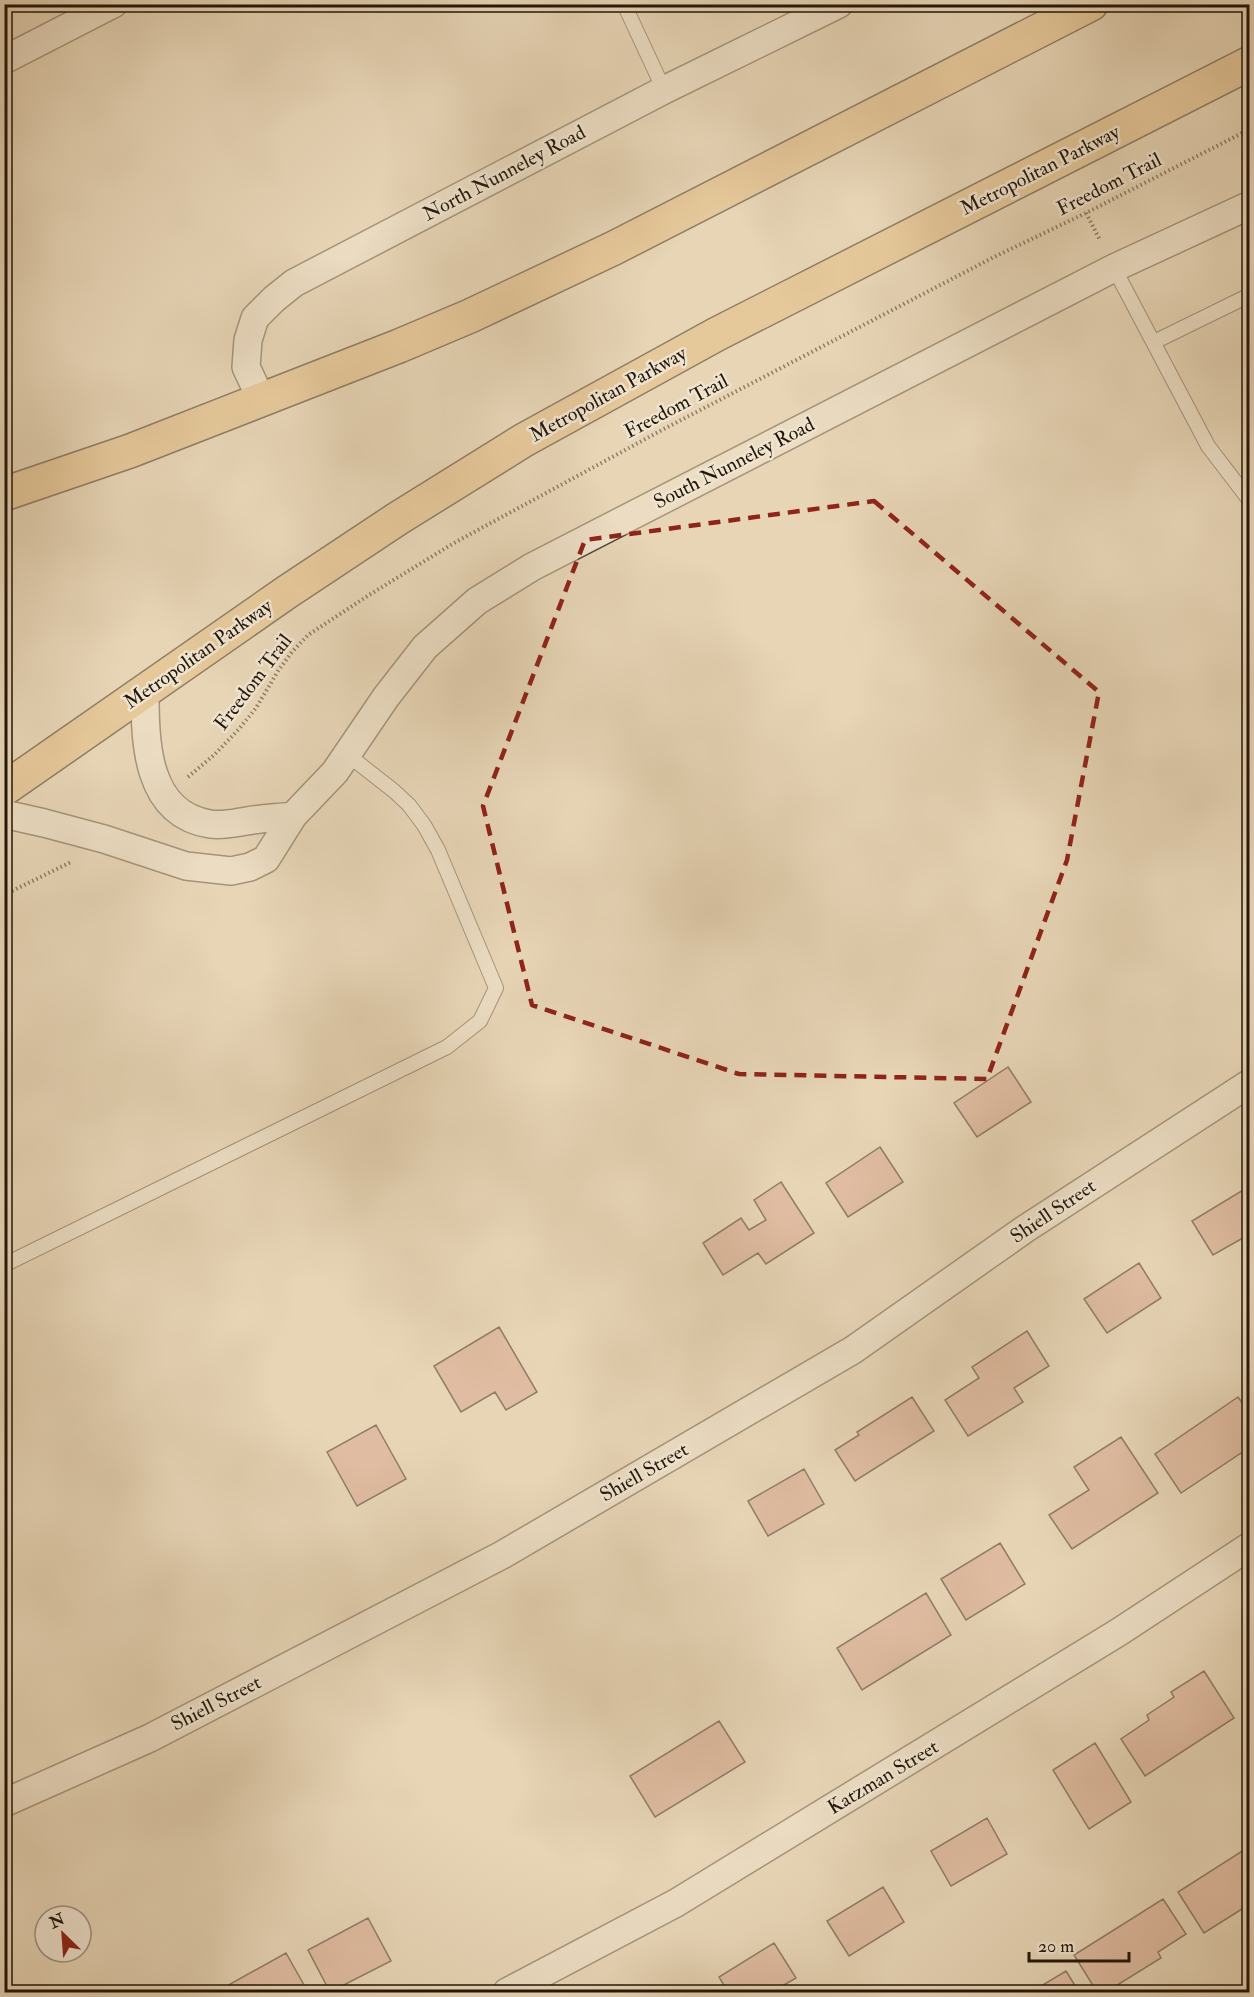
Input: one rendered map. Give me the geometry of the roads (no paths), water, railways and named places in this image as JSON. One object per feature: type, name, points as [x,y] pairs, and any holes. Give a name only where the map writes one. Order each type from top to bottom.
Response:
[{"type":"main road","points":[[4,494],[130,451],[399,346],[540,284],[1091,4]]},
{"type":"main road","name":"Metropolitan Parkway","points":[[4,789],[344,554],[524,440],[717,334],[1250,63]]},
{"type":"street","points":[[4,60],[114,4]]},
{"type":"street","name":"North Nunneley Road","points":[[261,399],[246,367],[248,340],[255,318],[294,283],[664,90],[839,4]]},
{"type":"street","name":"South Nunneley Road","points":[[4,814],[44,822],[104,839],[186,866],[231,871],[250,867],[266,859],[293,816],[321,789],[348,755],[386,697],[425,647],[477,601],[506,582],[1114,268],[1250,205]]},
{"type":"street","points":[[145,692],[145,725],[152,771],[157,785],[174,807],[184,815],[211,824],[229,825],[293,816]]},
{"type":"street","name":"Shiell Street","points":[[4,1803],[150,1737],[502,1555],[853,1350],[1025,1229],[1250,1083]]},
{"type":"street","name":"Katzman Street","points":[[507,1992],[696,1891],[1119,1632],[1250,1546]]},
{"type":"lane","points":[[624,4],[664,90]]},
{"type":"lane","points":[[1114,268],[1209,446],[1250,501]]},
{"type":"lane","points":[[1154,342],[1250,295]]},
{"type":"lane","points":[[4,1265],[447,1047],[480,1022],[496,988],[438,850],[409,805],[348,755]]}]
